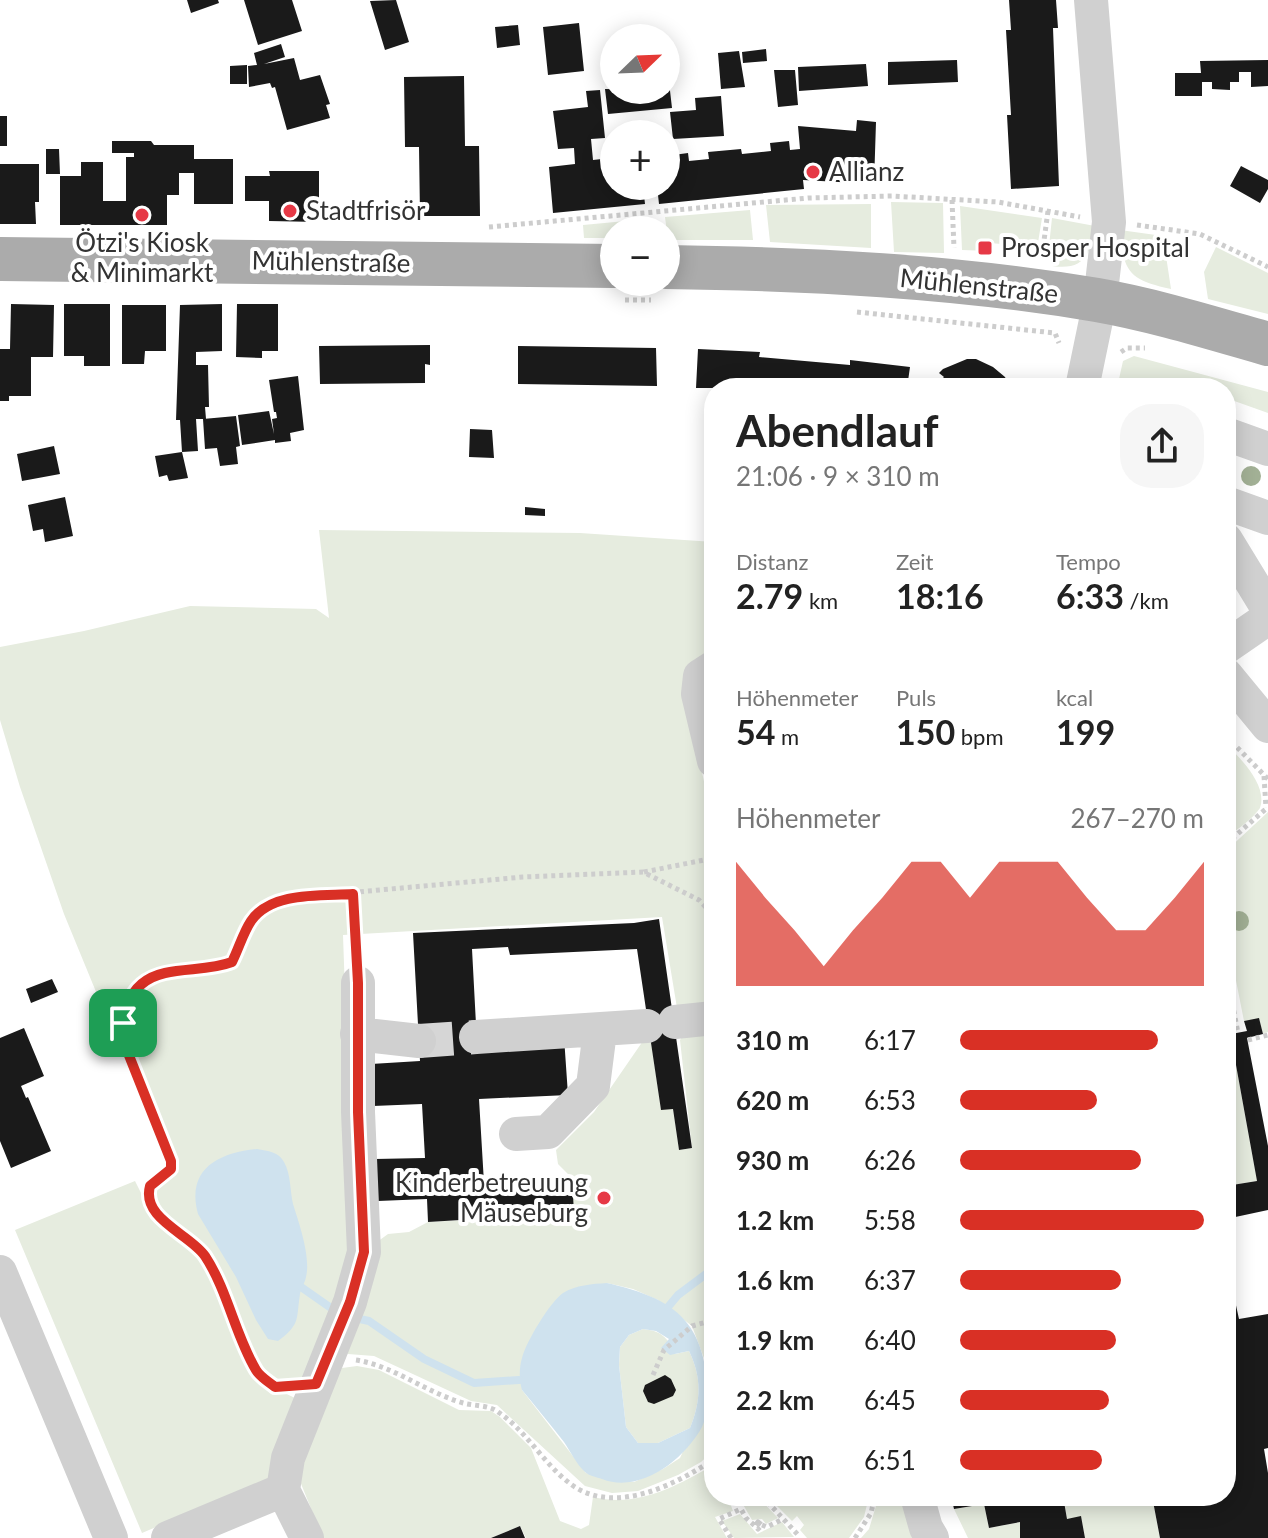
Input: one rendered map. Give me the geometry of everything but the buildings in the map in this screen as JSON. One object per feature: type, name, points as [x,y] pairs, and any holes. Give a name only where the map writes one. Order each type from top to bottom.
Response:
[{"type":"main road","name":"Mühlenstraße","points":[[0,259],[600,282]]},
{"type":"main road","name":"Mühlenstraße","points":[[680,282],[802,268],[1003,287],[1100,301],[1268,344]]},
{"type":"street","points":[[1085,375],[1100,301],[1109,222],[1091,0]]},
{"type":"street","points":[[1236,438],[1268,449]]},
{"type":"street","points":[[1236,507],[1268,518]]},
{"type":"street","points":[[1236,556],[1268,609]]},
{"type":"street","points":[[1236,640],[1268,618]]},
{"type":"street","points":[[704,673],[700,676],[698,694],[704,719]]},
{"type":"street","points":[[1236,687],[1268,726]]},
{"type":"street","points":[[307,1538],[283,1490],[288,1458],[350,1302],[364,1252],[358,983]]},
{"type":"street","points":[[476,1037],[600,1031],[704,1019]]},
{"type":"street","points":[[516,1134],[548,1132],[593,1086],[600,1031]]},
{"type":"street","points":[[357,1034],[419,1041]]},
{"type":"street","points":[[0,1272],[111,1538]]},
{"type":"street","points":[[168,1538],[283,1490]]},
{"type":"street","points":[[920,1506],[932,1538]]},
{"type":"path","points":[[486,227],[808,198],[892,196],[998,202],[1200,234],[1268,267]]},
{"type":"path","points":[[952,200],[954,252]]},
{"type":"path","points":[[851,311],[1055,333],[1059,341],[1059,361],[1085,375],[1116,367],[1119,354],[1127,348],[1153,348]]},
{"type":"path","points":[[1236,746],[1266,778],[1267,808],[1236,835]]},
{"type":"path","points":[[704,860],[643,872],[403,886],[288,899],[263,909],[253,918],[232,962],[158,975],[146,981],[133,994],[123,1023],[128,1053],[171,1161],[171,1169],[150,1186],[149,1201],[156,1213],[203,1253],[258,1373],[275,1387],[355,1360],[375,1363],[448,1399],[495,1409],[535,1445],[573,1487],[617,1498],[636,1496],[677,1481],[704,1465]]},
{"type":"path","points":[[643,872],[704,905]]},
{"type":"path","points":[[353,894],[358,983]]},
{"type":"path","points":[[1236,1023],[1238,1033]]},
{"type":"path","points":[[1248,1040],[1268,1035]]},
{"type":"path","points":[[653,1375],[664,1350],[692,1326],[704,1323]]},
{"type":"path","points":[[772,1506],[800,1538]]},
{"type":"path","points":[[855,1538],[873,1506]]},
{"type":"path","points":[[731,1538],[719,1519],[741,1509],[746,1518],[759,1526],[767,1527],[784,1519]]},
{"type":"shaded area","points":[[891,202],[943,203],[944,253],[894,252]]},
{"type":"shaded area","points":[[871,204],[871,248],[770,242],[766,205]]},
{"type":"shaded area","points":[[960,206],[1042,218],[1036,255],[1002,252],[1002,244],[989,243],[988,251],[962,250]]},
{"type":"shaded area","points":[[750,210],[753,240],[680,240],[680,216],[677,216]]},
{"type":"shaded area","points":[[1052,218],[1095,226],[1088,252],[1079,263],[1052,266],[1055,247],[1049,246]]},
{"type":"shaded area","points":[[600,223],[600,238],[584,238],[583,225]]},
{"type":"shaded area","points":[[1120,230],[1163,236],[1171,289],[1146,282],[1131,272],[1123,256]]},
{"type":"shaded area","points":[[1216,247],[1268,273],[1268,314],[1208,299],[1204,272]]},
{"type":"shaded area","points":[[1134,356],[1216,378],[1119,378],[1123,361]]},
{"type":"shaded area","points":[[1236,383],[1268,392],[1268,413],[1236,402]]},
{"type":"shaded area","points":[[319,530],[580,533],[704,541],[704,663],[683,682],[704,782],[704,1009],[677,1008],[662,917],[343,935],[354,1251],[309,1377],[282,1381],[270,1378],[259,1368],[212,1260],[154,1203],[153,1187],[171,1174],[64,914],[20,787],[0,720],[0,647],[190,606],[316,609],[329,618]]},
{"type":"shaded area","points":[[1236,755],[1260,790],[1260,808],[1236,830]]},
{"type":"shaded area","points":[[1268,812],[1268,1032],[1263,1034],[1259,1019],[1244,1021],[1236,981],[1236,842]]},
{"type":"shaded area","points":[[704,1033],[704,1358],[692,1326],[658,1300],[633,1289],[607,1283],[522,1390],[586,1473],[634,1482],[680,1458],[704,1405],[704,1459],[678,1475],[638,1491],[612,1493],[585,1486],[497,1405],[471,1401],[374,1356],[348,1354],[341,1347],[373,1245],[388,1234],[409,1232],[428,1222],[485,1219],[572,1178],[558,1164],[556,1150],[594,1112],[645,1038],[651,1042],[661,1109],[673,1109],[679,1150],[692,1148],[680,1040]]},
{"type":"shaded area","points":[[1236,1065],[1257,1181],[1236,1184]]},
{"type":"shaded area","points":[[135,1181],[149,1209],[162,1225],[202,1257],[216,1282],[252,1370],[260,1381],[299,1400],[271,1478],[142,1533],[15,1230]]},
{"type":"shaded area","points":[[643,1329],[663,1336],[675,1354],[689,1351],[698,1380],[698,1398],[690,1428],[658,1443],[638,1443],[626,1427],[620,1347],[629,1335]]},
{"type":"shaded area","points":[[357,1366],[379,1370],[459,1410],[491,1411],[500,1417],[531,1448],[560,1521],[581,1529],[589,1525],[593,1497],[609,1500],[640,1498],[669,1488],[704,1470],[704,1506],[731,1506],[733,1511],[715,1517],[727,1538],[526,1538],[520,1526],[491,1538],[323,1538],[293,1464],[342,1368]]},
{"type":"shaded area","points":[[744,1506],[767,1506],[778,1518],[766,1524],[762,1519],[752,1520]]},
{"type":"shaded area","points":[[777,1506],[867,1506],[864,1517],[849,1538],[807,1538],[800,1530],[804,1525],[797,1516],[792,1521]]},
{"type":"shaded area","points":[[876,1506],[907,1506],[916,1538],[861,1538],[869,1529]]},
{"type":"shaded area","points":[[984,1506],[989,1528],[1020,1522],[1020,1538],[968,1538],[954,1509]]},
{"type":"shaded area","points":[[1065,1506],[1154,1506],[1160,1538],[1085,1538],[1081,1517],[1067,1519]]},
{"type":"shaded area","points":[[740,1514],[757,1534],[782,1522],[794,1537],[734,1538],[722,1521]]},
{"type":"water","points":[[257,1149],[276,1154],[286,1167],[307,1260],[296,1320],[291,1330],[278,1341],[268,1339],[256,1320],[236,1277],[198,1214],[195,1199],[201,1175],[208,1166],[229,1155]]},
{"type":"water","points":[[607,1283],[663,1303],[688,1324],[703,1357],[702,1427],[672,1462],[646,1478],[616,1482],[585,1472],[522,1390],[520,1366],[524,1351],[539,1323],[563,1293],[584,1285]],"holes":[[[643,1329],[656,1331],[669,1339],[661,1348],[670,1355],[689,1351],[698,1380],[696,1408],[690,1428],[658,1443],[638,1443],[626,1427],[620,1347],[629,1335]]]},
{"type":"waterway","points":[[668,1307],[678,1295],[704,1276]]},
{"type":"waterway","points":[[301,1287],[331,1308]]},
{"type":"waterway","points":[[355,1318],[369,1321],[424,1359],[474,1383],[519,1380]]},
{"type":"tunnel","points":[[419,1041],[476,1037]]},
{"type":"place","name":"Allianz","points":[[813,172]]},
{"type":"place","name":"Stadtfrisör","points":[[290,211]]},
{"type":"place","name":"Ötzi's Kiosk & Minimarkt","points":[[142,215]]},
{"type":"place","name":"Prosper Hospital","points":[[985,248]]},
{"type":"place","name":"Kinderbetreuung Mäuseburg","points":[[604,1198]]},
{"type":"route","points":[[353,894],[364,1252],[350,1302],[316,1384],[275,1387],[258,1373],[203,1253],[156,1213],[149,1201],[150,1186],[171,1169],[171,1161],[128,1053],[123,1023],[128,1002],[146,981],[168,972],[232,962],[253,918],[263,909],[288,899],[353,894]]}]
